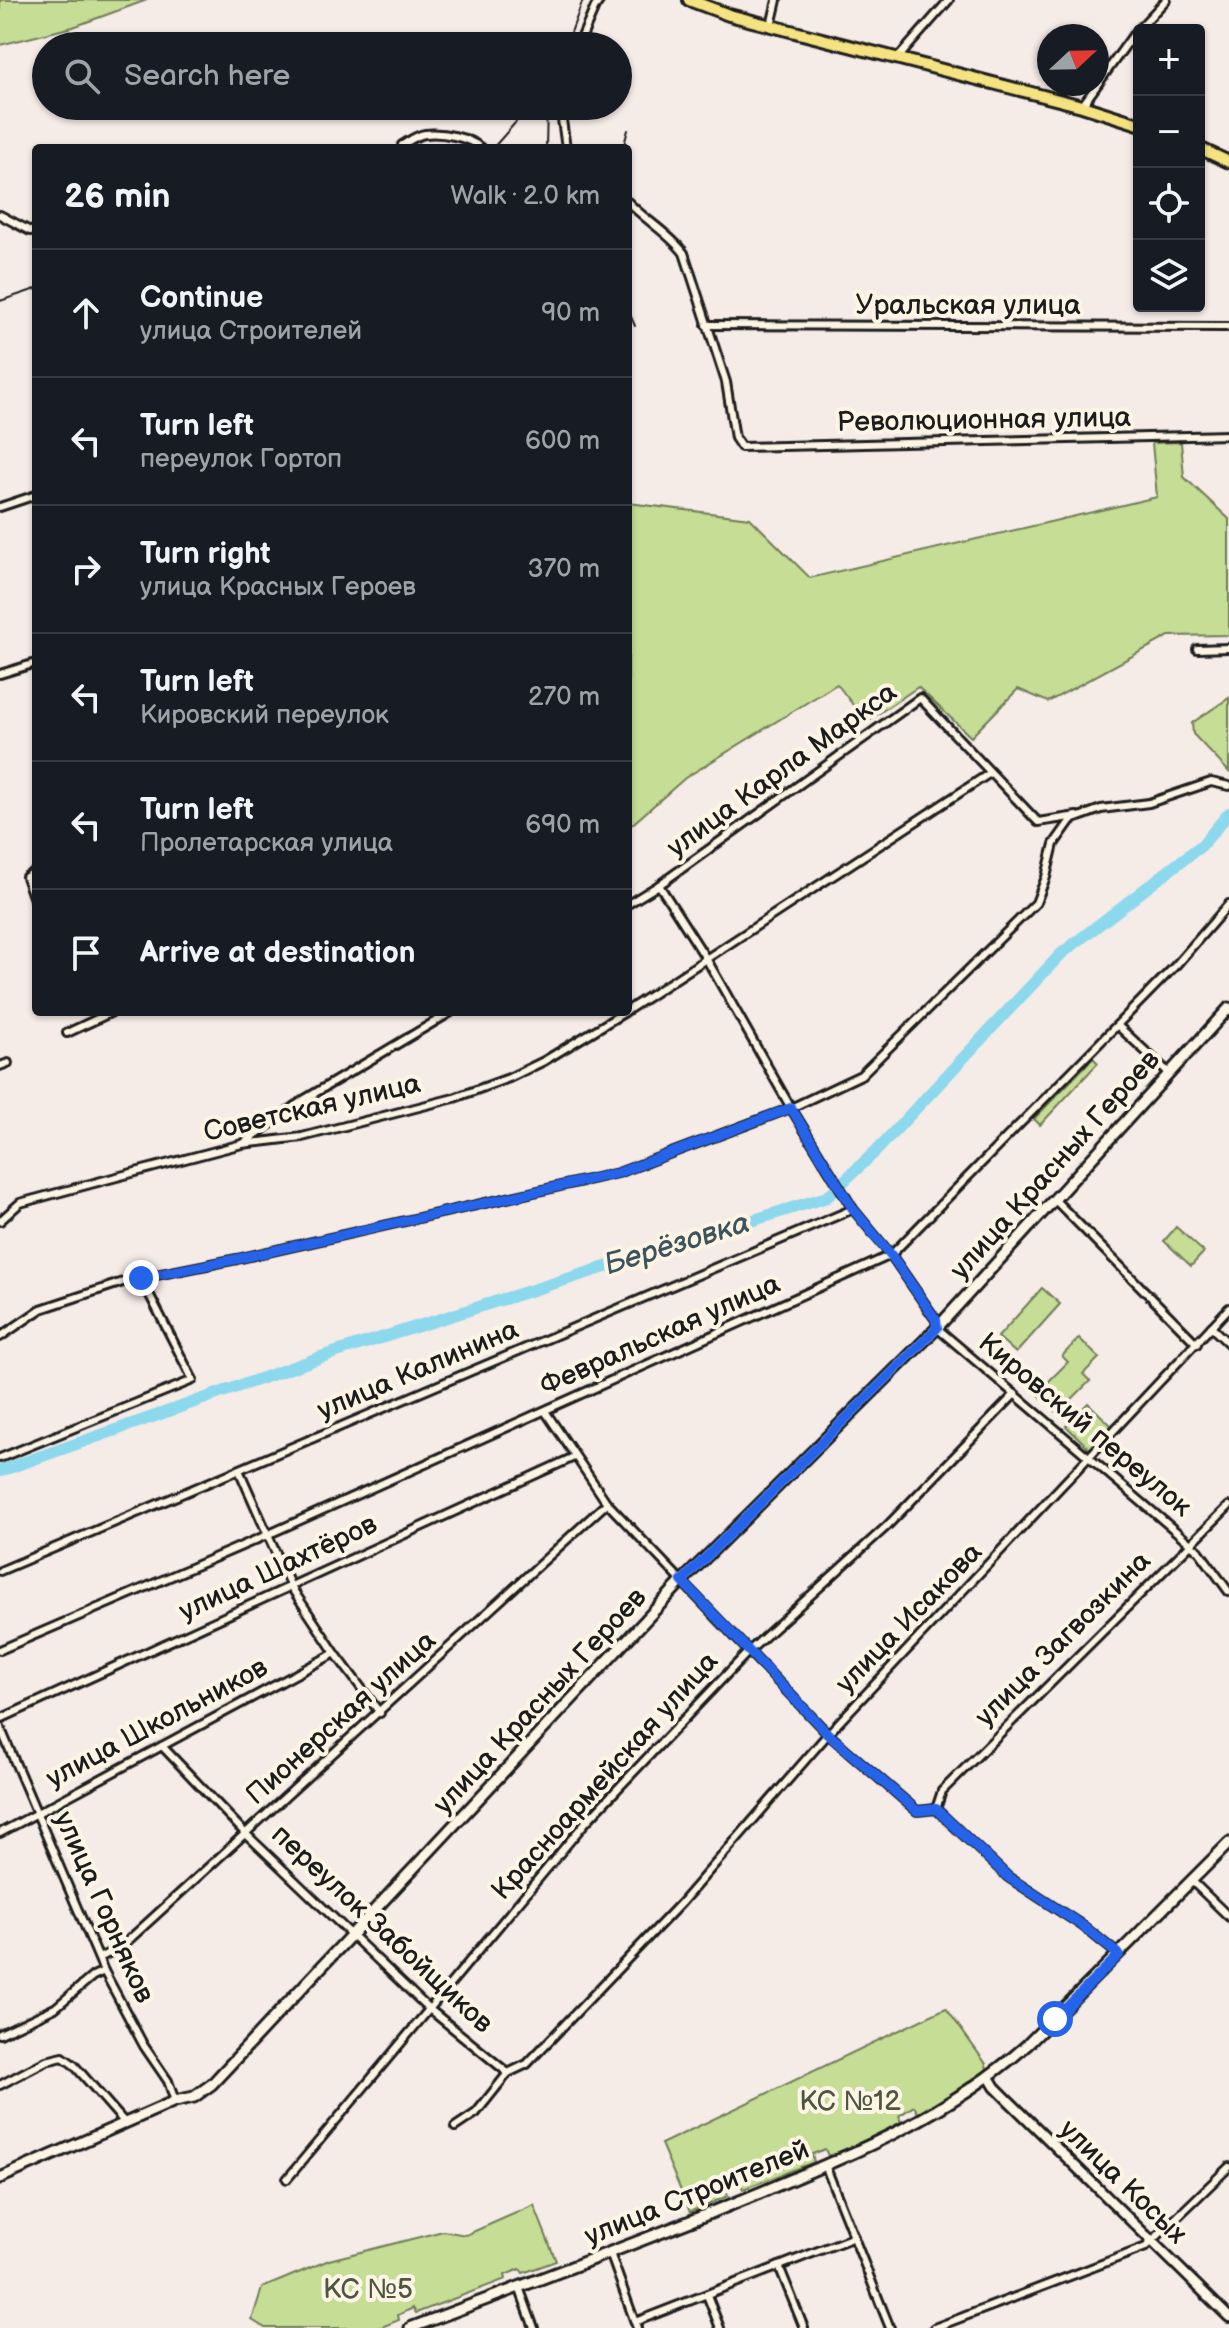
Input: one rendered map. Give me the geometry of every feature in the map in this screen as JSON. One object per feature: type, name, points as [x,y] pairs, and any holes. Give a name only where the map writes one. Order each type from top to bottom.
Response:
[{"type":"main road","points":[[689,0],[729,15],[1082,106],[1133,122]]},
{"type":"main road","points":[[1205,151],[1229,162]]},
{"type":"main road","name":"улица Красных Героев","points":[[0,2178],[175,2101],[194,2097],[212,2084],[682,1581],[937,1328],[1229,1008]]},
{"type":"main road","name":"улица Строителей","points":[[410,2328],[610,2253],[825,2165],[916,2123],[989,2077],[1055,2019],[1229,1843]]},
{"type":"street","points":[[584,32],[600,0]]},
{"type":"street","points":[[771,26],[777,0]]},
{"type":"street","points":[[897,59],[949,0]]},
{"type":"street","points":[[1082,106],[1133,35],[1166,0]]},
{"type":"street","points":[[562,120],[565,144]]},
{"type":"street","points":[[404,144],[425,134],[452,136],[476,144]]},
{"type":"street","points":[[632,206],[676,242],[684,253],[706,325]]},
{"type":"street","points":[[0,215],[32,231]]},
{"type":"street","name":"Уральская улица","points":[[706,325],[1229,327]]},
{"type":"street","name":"Революционная улица","points":[[706,325],[726,382],[735,438],[741,447],[1229,435]]},
{"type":"street","points":[[0,507],[32,496]]},
{"type":"street","points":[[1197,649],[1229,648]]},
{"type":"street","points":[[0,674],[32,664]]},
{"type":"street","name":"улица Карла Маркса","points":[[632,902],[920,698],[990,773]]},
{"type":"street","points":[[990,773],[1038,822],[1149,803],[1211,782],[1229,786]]},
{"type":"street","name":"Советская улица","points":[[632,1007],[990,773]]},
{"type":"street","points":[[0,1337],[41,1309],[141,1278],[618,1173],[791,1108],[861,1075],[1036,903],[1054,844],[1071,820],[1080,815]]},
{"type":"street","points":[[32,873],[26,877],[32,894]]},
{"type":"street","name":"Кировский переулок","points":[[659,885],[707,960],[853,1209],[891,1255],[936,1320],[937,1328],[1199,1551],[1229,1592]]},
{"type":"street","name":"Февральская улица","points":[[0,1650],[267,1535],[891,1255],[1118,1026],[1229,904]]},
{"type":"street","points":[[67,1033],[103,1016]]},
{"type":"street","points":[[242,1144],[305,1099],[444,1016]]},
{"type":"street","name":"Советская улица","points":[[0,1221],[20,1203],[242,1144],[302,1137],[454,1098],[509,1078],[544,1061],[618,1016]]},
{"type":"street","points":[[1118,1026],[1168,1072]]},
{"type":"street","points":[[0,1066],[8,1063]]},
{"type":"street","points":[[1054,1199],[1197,1344]]},
{"type":"street","name":"улица Калинина","points":[[0,1571],[853,1209]]},
{"type":"street","points":[[0,1458],[193,1380],[141,1278]]},
{"type":"street","name":"улица Исакова","points":[[455,2127],[476,2113],[508,2073],[527,2064],[681,1903],[828,1734],[1229,1308]]},
{"type":"street","points":[[1211,1327],[1229,1344]]},
{"type":"street","name":"Красноармейская улица","points":[[287,2179],[585,1823],[748,1652],[887,1526],[1015,1394]]},
{"type":"street","points":[[545,1411],[607,1503],[828,1734],[917,1811],[936,1809],[1008,1877],[1083,1926],[1119,1955]]},
{"type":"street","name":"улица Шахтёров","points":[[0,1719],[574,1457]]},
{"type":"street","points":[[239,1470],[291,1587],[380,1713]]},
{"type":"street","name":"Пионерская улица","points":[[99,1958],[121,1947],[607,1503]]},
{"type":"street","name":"улица Загвозкина","points":[[936,1809],[942,1791],[1229,1506]]},
{"type":"street","name":"улица Школьников","points":[[0,1833],[335,1653]]},
{"type":"street","name":"улица Горняков","points":[[0,1727],[104,1971],[144,2046],[168,2081],[175,2101]]},
{"type":"street","name":"переулок Забойщиков","points":[[162,1746],[246,1834],[428,2008],[508,2073]]},
{"type":"street","points":[[1192,1881],[1229,1917]]},
{"type":"street","points":[[0,2034],[55,2008],[93,1976],[104,1971]]},
{"type":"street","points":[[0,2085],[46,2061],[63,2057],[74,2065],[125,2123]]},
{"type":"street","name":"улица Косых","points":[[989,2077],[995,2087],[1229,2317]]},
{"type":"street","points":[[825,2165],[890,2328]]},
{"type":"street","points":[[934,2328],[1142,2248],[1152,2242],[1229,2167]]},
{"type":"street","points":[[610,2253],[636,2325],[854,2237]]},
{"type":"street","points":[[779,2266],[804,2328]]},
{"type":"street","points":[[519,2287],[534,2328]]},
{"type":"street","points":[[707,2295],[720,2328]]},
{"type":"green space","points":[[0,0],[147,0],[73,27],[53,32],[32,32],[32,37],[0,45]]},
{"type":"green space","points":[[1181,442],[1184,477],[1229,519],[1229,635],[1169,636],[1048,702],[1018,689],[971,737],[918,687],[866,722],[837,684],[685,778],[632,824],[632,503],[750,518],[810,578],[1157,497],[1152,443]]},
{"type":"green space","points":[[1229,698],[1229,772],[1193,734],[1192,723]]},
{"type":"green space","points":[[1093,1058],[1098,1063],[1040,1125],[1034,1119]]},
{"type":"green space","points":[[1176,1227],[1204,1252],[1191,1266],[1164,1241]]},
{"type":"green space","points":[[1042,1288],[1060,1304],[1016,1353],[998,1337]]},
{"type":"green space","points":[[1079,1338],[1099,1358],[1083,1374],[1090,1381],[1058,1413],[1037,1393],[1068,1362],[1062,1356]]},
{"type":"green space","points":[[1088,1403],[1114,1428],[1093,1452],[1066,1426]]},
{"type":"green space","name":"КС №12","points":[[946,2008],[986,2064],[987,2070],[919,2115],[914,2106],[899,2116],[902,2127],[828,2156],[825,2149],[812,2154],[814,2162],[743,2189],[740,2182],[726,2189],[728,2196],[690,2212],[661,2144]]},
{"type":"green space","name":"КС №5","points":[[534,2205],[556,2261],[523,2273],[520,2269],[505,2275],[506,2279],[416,2313],[413,2308],[398,2315],[399,2320],[379,2328],[265,2328],[252,2320],[262,2288],[329,2260],[443,2231],[466,2235]]},
{"type":"waterway","name":"Берёзовка","points":[[0,1471],[327,1355],[827,1197],[876,1151],[1061,954],[1202,845],[1229,813]]},
{"type":"railway","points":[[571,32],[583,0]]},
{"type":"railway","points":[[497,144],[518,120]]},
{"type":"railway","points":[[546,144],[547,120]]},
{"type":"railway","points":[[624,144],[628,130]]},
{"type":"railway","points":[[0,301],[32,290]]},
{"type":"railway","points":[[632,319],[635,326]]},
{"type":"route","points":[[141,1278],[618,1173],[791,1108],[853,1209],[891,1255],[936,1320],[937,1328],[682,1581],[828,1734],[917,1811],[936,1809],[1008,1877],[1083,1926],[1119,1955],[1055,2019]]}]
